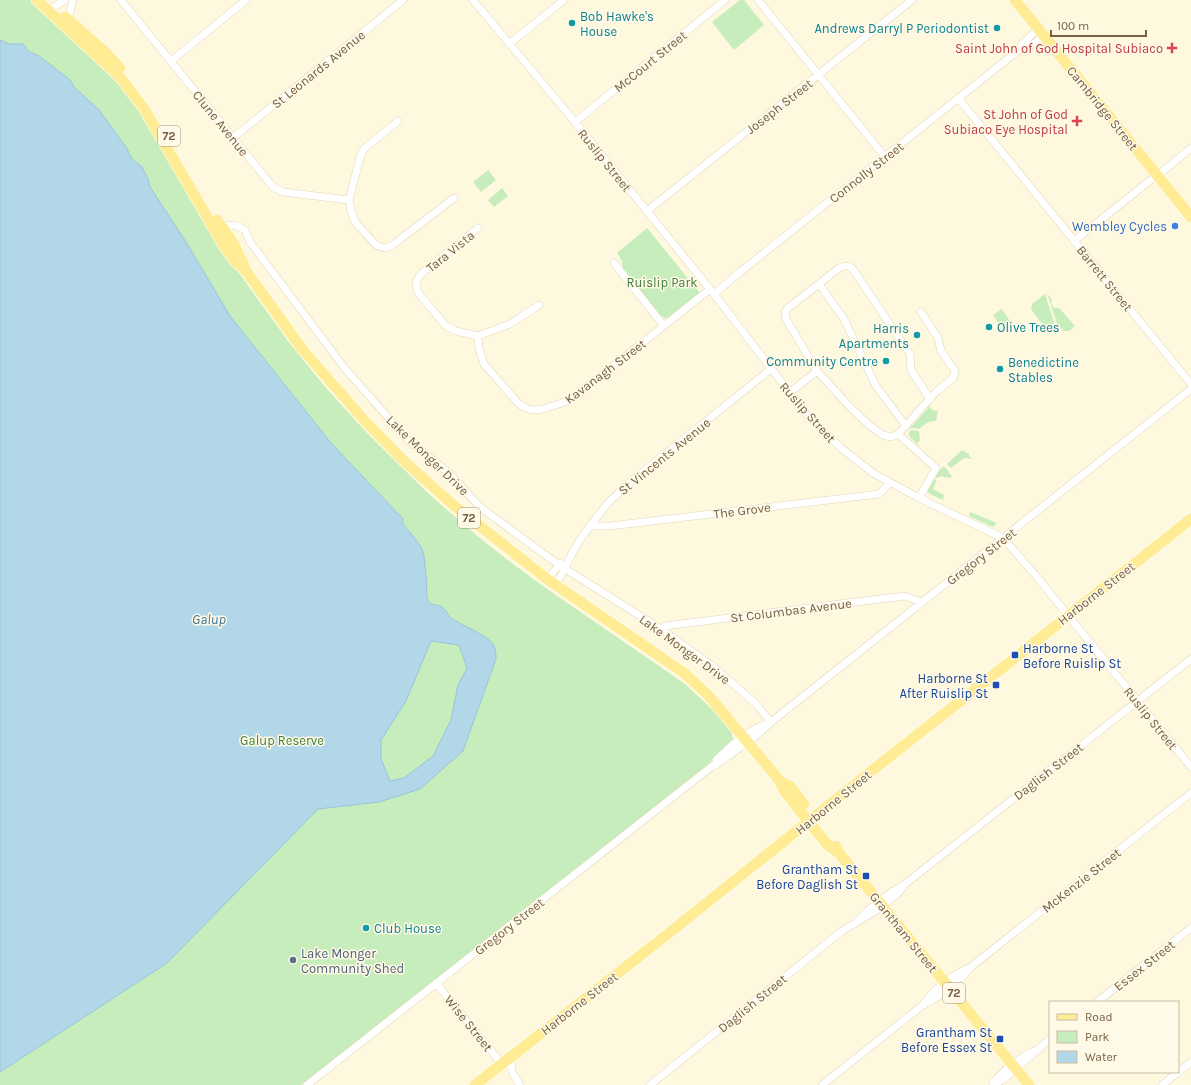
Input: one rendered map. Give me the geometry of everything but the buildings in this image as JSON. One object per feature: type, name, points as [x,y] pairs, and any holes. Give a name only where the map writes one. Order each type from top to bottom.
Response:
[{"type":"main road","name":"Lake Monger Drive","points":[[37,0],[119,76],[144,107],[217,227]]},
{"type":"main road","name":"Cambridge Street","points":[[1015,0],[1041,33],[1160,173],[1191,206]]},
{"type":"main road","name":"Cambridge Street","points":[[1023,0],[1160,173],[1191,217]]},
{"type":"main road","name":"Lake Monger Drive","points":[[51,3],[104,51],[134,83],[147,100],[217,227],[224,246],[235,261],[246,271],[302,349],[364,420],[404,461],[489,535],[551,582],[684,674],[708,695],[732,722]]},
{"type":"main road","name":"Harborne Street","points":[[475,1085],[507,1064],[669,933],[977,694],[1191,519]]},
{"type":"main road","name":"Harborne Street","points":[[1070,619],[1191,526]]},
{"type":"main road","name":"Grantham Street","points":[[732,722],[780,781],[785,792],[814,822],[827,844],[839,853],[881,903],[1029,1085]]},
{"type":"main road","name":"Harborne Street","points":[[486,1085],[507,1064]]},
{"type":"street","points":[[51,3],[65,0]]},
{"type":"street","points":[[68,19],[73,0]]},
{"type":"street","name":"Clune Avenue","points":[[121,0],[273,187],[278,191],[283,192],[349,200]]},
{"type":"street","points":[[171,61],[246,0]]},
{"type":"street","name":"St Leonards Avenue","points":[[233,138],[403,0]]},
{"type":"street","name":"Ruslip Street","points":[[473,0],[575,122],[712,291],[806,414],[841,448],[873,473],[919,498],[1003,538],[1037,577],[1191,767]]},
{"type":"street","points":[[509,44],[564,0]]},
{"type":"street","name":"McCourt Street","points":[[575,122],[725,0]]},
{"type":"street","points":[[758,0],[885,157]]},
{"type":"street","name":"Joseph Street","points":[[647,211],[912,0]]},
{"type":"street","name":"Connolly Street","points":[[712,291],[740,272],[1019,50],[1027,48],[1041,33]]},
{"type":"street","name":"Barrett Street","points":[[958,98],[1191,384]]},
{"type":"street","points":[[398,121],[365,148],[361,154],[349,200],[355,222],[371,242],[380,248],[388,248],[454,198]]},
{"type":"street","points":[[1074,241],[1191,148]]},
{"type":"street","name":"Lake Monger Drive","points":[[217,227],[235,225],[245,230],[250,242],[346,370],[410,442],[449,473],[480,507],[562,567],[661,629],[711,665],[755,703],[771,722]]},
{"type":"street","name":"Tara Vista","points":[[478,228],[421,274],[416,283],[419,294],[446,326],[456,331],[478,336]]},
{"type":"street","points":[[614,263],[664,326]]},
{"type":"street","points":[[921,312],[938,338],[941,351],[955,371],[953,378],[930,399],[898,434],[891,437],[886,436],[869,425],[850,407],[817,371],[786,319],[785,313],[787,309],[839,268],[846,266],[852,268],[910,354],[911,370],[930,399]]},
{"type":"street","points":[[819,284],[844,319],[876,386],[906,426]]},
{"type":"street","name":"Kavanagh Street","points":[[478,336],[480,353],[488,370],[519,404],[528,409],[536,410],[562,404],[577,395],[664,326],[712,291]]},
{"type":"street","points":[[478,336],[510,324],[538,305]]},
{"type":"street","name":"St Vincents Avenue","points":[[551,582],[571,555],[581,538],[607,504],[629,483],[771,369]]},
{"type":"street","points":[[789,393],[817,371]]},
{"type":"street","name":"Gregory Street","points":[[307,1085],[521,918],[711,766],[717,764],[746,739],[762,732],[771,722],[1191,390]]},
{"type":"street","points":[[898,434],[936,468],[919,498]]},
{"type":"street","name":"The Grove","points":[[590,526],[610,526],[879,494],[890,483]]},
{"type":"street","name":"St Columbas Avenue","points":[[661,629],[665,626],[904,596],[922,602]]},
{"type":"street","name":"Daglish Street","points":[[650,1085],[842,931],[881,903],[896,895],[905,884],[1191,659]]},
{"type":"street","name":"McKenzie Street","points":[[822,1085],[923,1005],[936,998],[948,985],[963,977],[972,966],[1191,793]]},
{"type":"street","name":"Essex Street","points":[[1098,1001],[1191,928]]},
{"type":"street","name":"Wise Street","points":[[436,983],[507,1064]]},
{"type":"street","points":[[992,1085],[1004,1079],[1014,1067],[1049,1041]]},
{"type":"street","points":[[1179,1072],[1191,1062]]},
{"type":"street","points":[[507,1064],[518,1083]]},
{"type":"street","points":[[1162,1085],[1177,1073]]},
{"type":"green space","name":"Galup","points":[[0,0],[31,0],[88,51],[129,95],[237,270],[288,341],[326,388],[367,433],[429,494],[476,535],[540,584],[685,684],[713,710],[732,733],[733,741],[709,764],[301,1085],[0,1085]]},
{"type":"green space","points":[[740,0],[744,0],[764,25],[734,50],[712,22]]},
{"type":"green space","points":[[488,170],[496,180],[481,192],[473,182]]},
{"type":"green space","points":[[502,188],[508,196],[494,207],[488,200]]},
{"type":"green space","name":"Ruislip Park","points":[[647,228],[700,293],[671,317],[665,318],[658,314],[623,270],[622,261],[617,253]]},
{"type":"green space","points":[[1047,293],[1052,300],[1051,303],[1054,308],[1059,308],[1075,326],[1069,331],[1064,331],[1057,324]]},
{"type":"green space","points":[[1045,294],[1055,325],[1044,334],[1044,326],[1031,308],[1032,304]]},
{"type":"green space","points":[[1002,309],[1013,326],[1004,331],[993,315]]},
{"type":"green space","points":[[930,406],[932,410],[938,411],[936,421],[929,422],[919,429],[912,428],[908,430]]},
{"type":"green space","points":[[912,430],[919,431],[920,441],[917,443],[920,447],[909,436],[909,432]]},
{"type":"green space","points":[[962,450],[969,454],[969,456],[973,459],[964,458],[951,468],[947,464]]},
{"type":"green space","points":[[943,466],[952,476],[950,478],[941,476],[937,478],[935,477]]},
{"type":"green space","points":[[934,479],[937,480],[933,489],[944,495],[943,500],[928,493],[928,488]]},
{"type":"green space","points":[[970,512],[997,523],[993,527],[969,516]]},
{"type":"water","name":"Galup","points":[[0,40],[9,44],[23,44],[28,51],[39,56],[70,80],[74,87],[99,110],[126,147],[132,159],[142,167],[150,187],[186,242],[230,316],[331,443],[403,519],[402,522],[423,552],[428,601],[431,604],[442,607],[451,618],[490,640],[495,648],[496,659],[463,751],[420,789],[379,802],[318,809],[167,963],[0,1072]],"holes":[[[431,641],[459,645],[467,668],[458,685],[451,720],[433,756],[404,778],[390,781],[381,759],[381,740],[406,701]]]},
{"type":"place","name":"Bob Hawke's House","points":[[572,23]]},
{"type":"place","name":"Andrews Darryl P Periodontist","points":[[997,28]]},
{"type":"place","name":"Saint John of God Hospital Subiaco","points":[[1172,48]]},
{"type":"place","name":"St John of God Subiaco Eye Hospital","points":[[1077,121]]},
{"type":"place","name":"Wembley Cycles","points":[[1175,226]]},
{"type":"place","name":"Olive Trees","points":[[989,327]]},
{"type":"place","name":"Harris Apartments","points":[[917,335]]},
{"type":"place","name":"Community Centre","points":[[886,361]]},
{"type":"place","name":"Benedictine Stables","points":[[1000,369]]},
{"type":"place","name":"Harborne St Before Ruislip St","points":[[1015,655]]},
{"type":"place","name":"Harborne St After Ruislip St","points":[[996,685]]},
{"type":"place","name":"Grantham St Before Daglish St","points":[[866,876]]},
{"type":"place","name":"Club House","points":[[366,928]]},
{"type":"place","name":"Lake Monger Community Shed","points":[[293,960]]},
{"type":"place","name":"Grantham St Before Essex St","points":[[1000,1039]]},
{"type":"park label","name":"Galup Reserve","points":[[282,740]]}]
